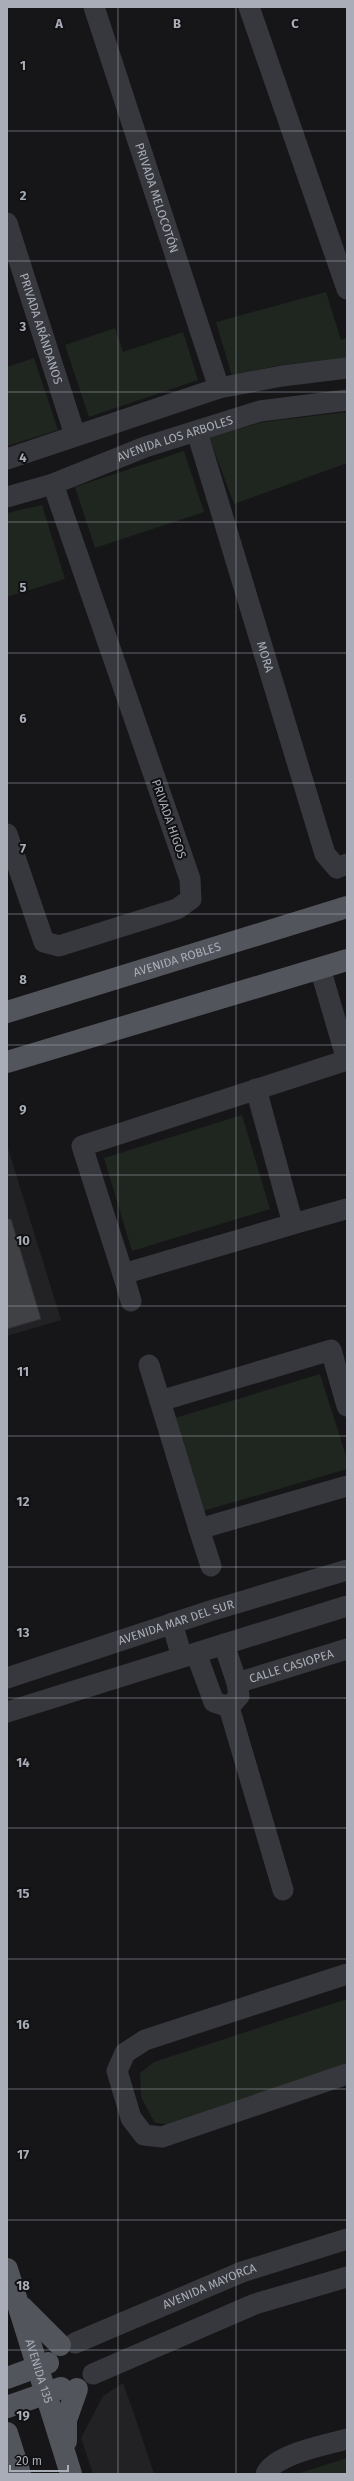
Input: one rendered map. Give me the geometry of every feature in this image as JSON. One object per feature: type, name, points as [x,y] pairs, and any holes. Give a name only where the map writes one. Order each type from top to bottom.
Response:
[{"type":"main road","name":"AVENIDA ROBLES","points":[[7,1012],[347,907]]},
{"type":"main road","points":[[7,1062],[347,960]]},
{"type":"main road","name":"AVENIDA 135","points":[[7,2269],[18,2304],[43,2365],[62,2390],[68,2464]]},
{"type":"main road","points":[[18,2304],[68,2344]]},
{"type":"main road","points":[[7,2378],[43,2365]]},
{"type":"main road","points":[[7,2407],[62,2390],[66,2420],[68,2464]]},
{"type":"main road","points":[[7,2433],[20,2474]]},
{"type":"street","name":"PRIVADA MELOCOTÓN","points":[[94,7],[219,388]]},
{"type":"street","points":[[249,7],[347,288]]},
{"type":"street","name":"PRIVADA ARÁNDANOS","points":[[7,223],[75,435]]},
{"type":"street","points":[[7,459],[219,388],[282,376],[347,368]]},
{"type":"street","name":"AVENIDA LOS ARBOLES","points":[[7,497],[53,484],[145,447],[197,432],[260,411],[347,400]]},
{"type":"street","points":[[136,417],[145,447]]},
{"type":"street","name":"MORA","points":[[197,432],[325,854],[337,868],[347,864]]},
{"type":"street","name":"PRIVADA HIGOS","points":[[7,834],[44,942],[59,946],[178,909],[191,899],[190,879],[53,484]]},
{"type":"street","points":[[131,1301],[82,1146],[347,1060],[320,968]]},
{"type":"street","points":[[256,1089],[293,1224]]},
{"type":"street","points":[[123,1274],[346,1209]]},
{"type":"street","points":[[160,1401],[339,1348],[347,1406]]},
{"type":"street","points":[[149,1365],[211,1566]]},
{"type":"street","points":[[199,1528],[347,1486]]},
{"type":"street","name":"AVENIDA MAR DEL SUR","points":[[7,1678],[172,1623],[347,1570]]},
{"type":"street","points":[[7,1712],[347,1606]]},
{"type":"street","points":[[172,1623],[214,1702],[229,1707],[283,1890]]},
{"type":"street","name":"CALLE CASIOPEA","points":[[224,1644],[237,1683],[239,1696],[229,1707]]},
{"type":"street","name":"CALLE CASIOPEA","points":[[237,1683],[347,1650]]},
{"type":"street","points":[[347,1974],[145,2040],[125,2053],[117,2071],[130,2118],[144,2135],[162,2137],[347,2074]]},
{"type":"street","name":"AVENIDA MAYORCA","points":[[68,2344],[242,2272],[347,2238]]},
{"type":"street","points":[[93,2374],[255,2304],[347,2277]]},
{"type":"street","points":[[43,2365],[50,2356],[68,2344],[83,2346],[93,2358],[93,2374],[90,2380],[62,2390]]},
{"type":"street","points":[[266,2474],[268,2468],[287,2456],[347,2439]]},
{"type":"shaded area","points":[[326,292],[341,340],[347,338],[347,358],[280,365],[232,376],[216,322]]},
{"type":"shaded area","points":[[115,328],[123,352],[183,332],[198,380],[89,417],[65,345]]},
{"type":"shaded area","points":[[34,358],[58,430],[7,446],[7,367]]},
{"type":"shaded area","points":[[347,412],[347,463],[234,504],[209,437],[263,422]]},
{"type":"shaded area","points":[[184,451],[204,512],[95,548],[75,487]]},
{"type":"shaded area","points":[[42,505],[65,579],[7,597],[7,513]]},
{"type":"shaded area","points":[[242,1115],[270,1209],[132,1251],[104,1158]]},
{"type":"shaded area","points":[[7,1145],[61,1320],[7,1336]]},
{"type":"shaded area","points":[[320,1374],[347,1459],[347,1469],[203,1511],[175,1418]]},
{"type":"shaded area","points":[[347,1999],[347,2065],[174,2125],[155,2123],[141,2097],[140,2073],[154,2062]]},
{"type":"shaded area","points":[[123,2383],[154,2474],[93,2474],[81,2438],[103,2396]]},
{"type":"shaded area","points":[[347,2458],[347,2474],[297,2474]]},
{"type":"building","points":[[7,1219],[11,1219],[41,1319],[7,1329]]}]
